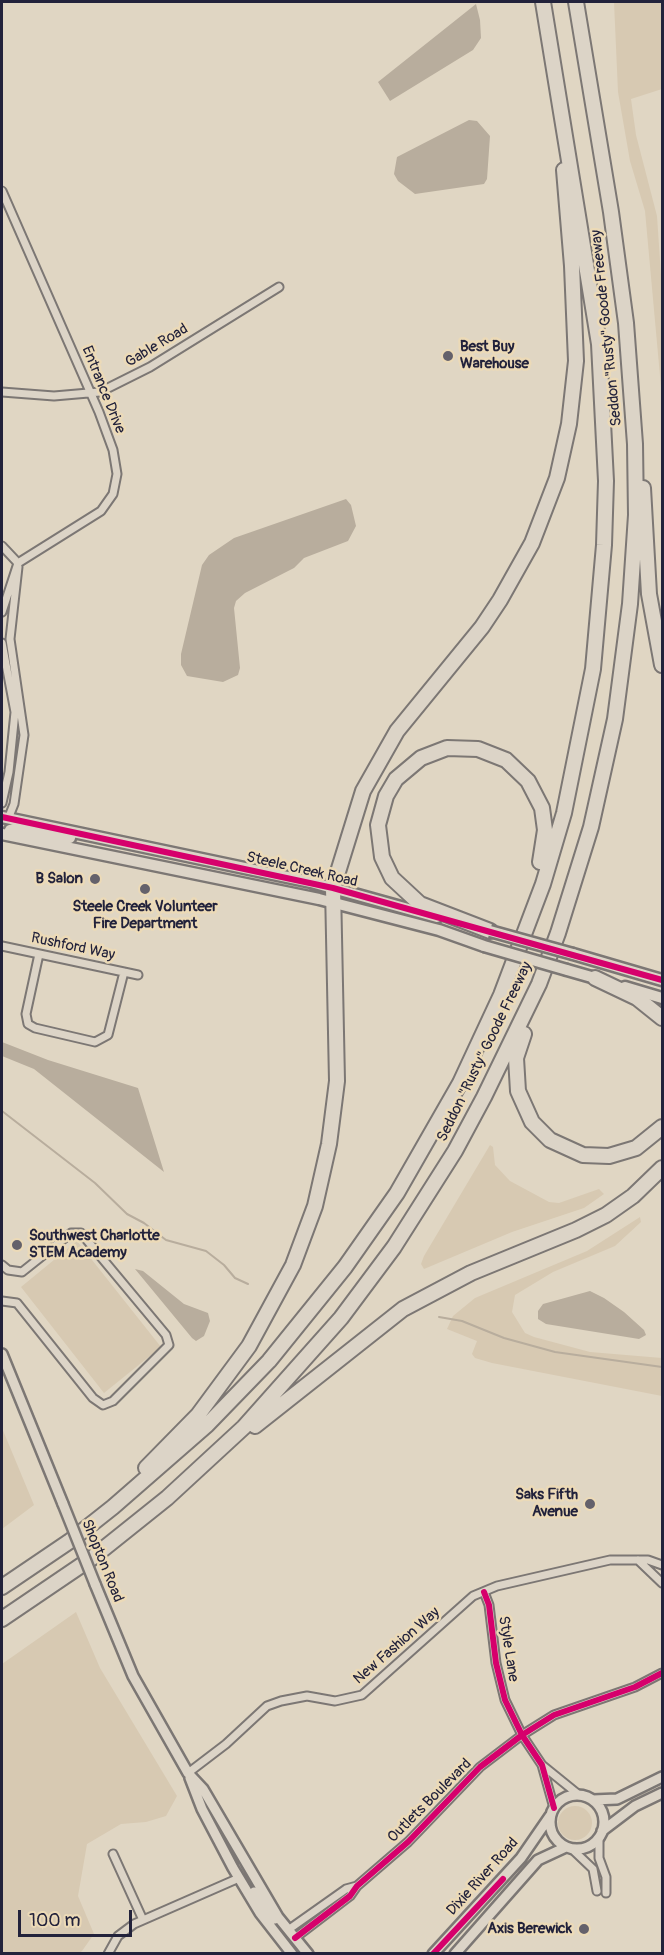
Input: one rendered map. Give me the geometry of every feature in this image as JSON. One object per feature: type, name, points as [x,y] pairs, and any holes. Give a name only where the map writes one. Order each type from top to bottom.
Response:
[{"type":"highway","name":"Seddon \"Rusty\" Goode Freeway","points":[[2,1587],[113,1507],[174,1454],[236,1396],[309,1314],[371,1231],[412,1167],[460,1083],[501,994],[543,884],[566,802],[592,669],[604,545],[606,469],[599,344],[543,2]]},
{"type":"highway","name":"Seddon \"Rusty\" Goode Freeway","points":[[2,1619],[92,1558],[194,1474],[244,1427],[317,1348],[394,1247],[455,1151],[539,984],[571,893],[591,826],[611,738],[625,656],[636,515],[630,364],[611,212],[576,2]]},
{"type":"highway","points":[[20,1576],[146,1468],[198,1415],[249,1346],[293,1266],[315,1206],[326,1163],[335,1108],[338,1047],[333,888],[363,791],[377,762],[397,731],[482,627],[532,543],[557,478],[569,424],[576,361],[572,266],[557,81]]},
{"type":"highway","points":[[630,364],[645,507],[649,594],[663,664]]},
{"type":"highway","points":[[490,931],[433,910],[410,897],[392,878],[382,857],[378,825],[386,796],[403,771],[436,751],[468,748],[497,755],[514,766],[528,781],[542,808],[546,830],[544,849],[501,994]]},
{"type":"highway","points":[[596,978],[637,998],[663,1018]]},
{"type":"highway","points":[[539,984],[516,1058],[515,1074],[521,1102],[541,1132],[570,1151],[609,1156],[636,1148],[663,1127]]},
{"type":"highway","points":[[194,1474],[403,1309],[471,1273],[598,1219],[633,1196],[663,1168]]},
{"type":"main road","name":"Steele Creek Road","points":[[4,820],[333,888],[663,980]]},
{"type":"main road","points":[[5,834],[15,829],[51,836],[123,843]]},
{"type":"main road","name":"Steele Creek Road","points":[[5,834],[334,903],[439,930],[484,946],[663,998]]},
{"type":"street","name":"Entrance Drive","points":[[2,191],[92,393],[117,462],[113,494],[109,502],[92,518],[18,563]]},
{"type":"street","name":"Gable Road","points":[[2,392],[54,396],[92,393],[127,380],[279,287]]},
{"type":"street","points":[[2,546],[18,563],[10,639],[22,702],[24,735],[14,804],[4,820]]},
{"type":"street","points":[[2,612],[18,563]]},
{"type":"street","points":[[2,643],[15,712],[9,772],[2,803]]},
{"type":"street","name":"Rushford Way","points":[[2,946],[138,975]]},
{"type":"street","points":[[39,954],[26,1014],[28,1024],[35,1028],[95,1042],[108,1035],[124,972]]},
{"type":"street","points":[[2,1265],[8,1270],[22,1272],[71,1233],[81,1233],[166,1335],[169,1345],[113,1401],[103,1405],[93,1398],[17,1303],[2,1301]]},
{"type":"street","name":"Shopton Road","points":[[2,1354],[133,1676],[188,1773],[208,1824],[260,1913],[292,1953]]},
{"type":"street","points":[[638,1560],[663,1583]]},
{"type":"street","name":"New Fashion Way","points":[[188,1773],[226,1744],[267,1706],[300,1697],[335,1701],[362,1695],[473,1596],[497,1586],[588,1563],[648,1560],[663,1565]]},
{"type":"street","name":"Style Lane","points":[[484,1592],[489,1605],[499,1682],[522,1735],[542,1765],[579,1795]]},
{"type":"street","name":"Outlets Boulevard","points":[[295,1938],[350,1896],[357,1886],[408,1842],[480,1767],[522,1735],[554,1715],[635,1687],[663,1673]]},
{"type":"street","name":"Style Lane","points":[[542,1765],[552,1812]]},
{"type":"street","name":"Shopton Road","points":[[188,1773],[203,1789],[288,1930],[308,1953]]},
{"type":"street","points":[[597,1891],[593,1869],[551,1831],[552,1812],[565,1797],[579,1795],[593,1800],[617,1799],[663,1777]]},
{"type":"street","points":[[569,1848],[588,1847],[635,1806],[663,1793]]},
{"type":"street","points":[[593,1800],[601,1811],[599,1858],[606,1878],[606,1893]]},
{"type":"street","name":"Dixie River Road","points":[[433,1953],[521,1858],[552,1812]]},
{"type":"street","name":"Dixie River Road","points":[[455,1953],[538,1860],[569,1848]]},
{"type":"street","points":[[113,1854],[143,1920]]},
{"type":"street","points":[[108,1953],[117,1936],[143,1920],[239,1878],[247,1880],[267,1912],[288,1930]]},
{"type":"street","name":"Outlets Boulevard","points":[[288,1930],[346,1889],[357,1886]]},
{"type":"shaded area","points":[[614,2],[662,2],[662,89],[631,99],[636,135],[657,216],[662,290],[662,398],[645,211],[630,161],[618,92]]},
{"type":"shaded area","points":[[476,4],[481,38],[473,50],[390,101],[378,82]]},
{"type":"shaded area","points":[[469,120],[477,121],[490,136],[487,179],[484,184],[415,194],[398,181],[394,174],[397,157]]},
{"type":"shaded area","points":[[346,499],[351,505],[356,526],[348,541],[304,558],[294,568],[245,593],[236,601],[234,608],[240,668],[238,675],[223,682],[187,676],[181,665],[181,654],[202,565],[209,555],[234,538]]},
{"type":"shaded area","points":[[2,1042],[48,1060],[138,1088],[164,1172],[34,1069],[2,1056]]},
{"type":"shaded area","points":[[490,1145],[493,1147],[495,1165],[510,1181],[549,1202],[559,1203],[599,1189],[604,1194],[584,1208],[512,1232],[424,1269],[421,1264],[424,1256]]},
{"type":"shaded area","points":[[640,1217],[641,1222],[615,1246],[553,1272],[515,1295],[512,1312],[525,1333],[534,1337],[590,1352],[662,1358],[662,1396],[475,1358],[472,1354],[477,1341],[447,1329],[453,1316],[475,1298],[587,1251]]},
{"type":"shaded area","points":[[77,1241],[161,1347],[104,1393],[21,1287]]},
{"type":"shaded area","points":[[135,1269],[143,1271],[184,1304],[208,1313],[210,1321],[204,1336],[196,1341],[192,1338]]},
{"type":"shaded area","points":[[590,1291],[624,1312],[644,1330],[646,1335],[639,1339],[546,1324],[538,1319],[538,1311],[543,1304]]},
{"type":"shaded area","points":[[2,1428],[34,1505],[2,1529]]},
{"type":"shaded area","points":[[76,1612],[100,1668],[177,1796],[166,1816],[146,1822],[121,1824],[87,1844],[78,1896],[94,1934],[82,1951],[78,1954],[2,1953],[2,1664]]},
{"type":"shaded area","points":[[575,1806],[587,1811],[592,1823],[587,1835],[575,1840],[563,1835],[558,1823],[563,1811]]},
{"type":"waterway","points":[[2,1111],[95,1183],[127,1214],[144,1223],[166,1240],[206,1251],[224,1265],[235,1278],[248,1284]]},
{"type":"waterway","points":[[439,1317],[462,1321],[504,1338],[555,1352],[662,1367]]},
{"type":"cycle path","points":[[2,817],[333,888],[662,980]]},
{"type":"cycle path","points":[[484,1592],[489,1605],[496,1663],[505,1700],[522,1735],[542,1765],[554,1808]]},
{"type":"cycle path","points":[[295,1938],[350,1896],[357,1886],[408,1842],[480,1767],[522,1735],[554,1715],[635,1687],[662,1673]]},
{"type":"cycle path","points":[[433,1954],[503,1879]]},
{"type":"place","name":"Best Buy Warehouse","points":[[448,356]]},
{"type":"place","name":"B Salon","points":[[95,879]]},
{"type":"place","name":"Steele Creek Volunteer Fire Department","points":[[145,889]]},
{"type":"place","name":"Southwest Charlotte STEM Academy","points":[[17,1245]]},
{"type":"place","name":"Saks Fifth Avenue","points":[[590,1504]]},
{"type":"place","name":"Axis Berewick","points":[[584,1929]]}]
